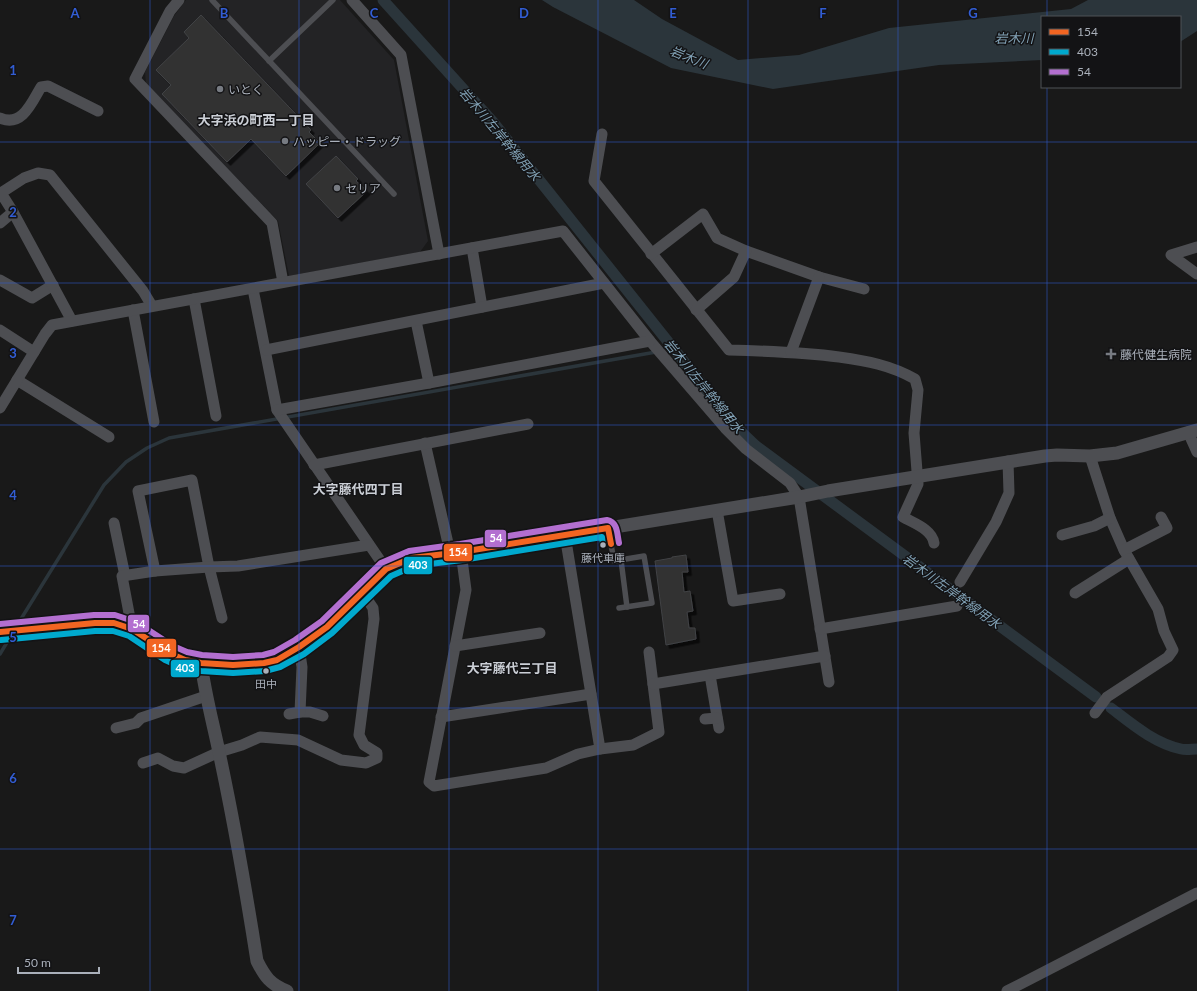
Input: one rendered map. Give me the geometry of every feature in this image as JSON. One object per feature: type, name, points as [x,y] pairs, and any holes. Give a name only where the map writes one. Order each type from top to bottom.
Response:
[{"type":"street","points":[[179,0],[170,11],[135,79],[272,223],[282,277]]},
{"type":"street","points":[[352,0],[401,55],[439,254]]},
{"type":"street","points":[[1,122],[16,120],[24,115],[41,87],[48,86],[98,111]]},
{"type":"street","points":[[602,134],[594,181],[728,350],[807,353],[874,362],[900,370],[915,379],[918,390],[914,433],[918,484],[902,517],[930,532],[934,543]]},
{"type":"street","points":[[72,321],[14,212],[1,193],[24,178],[38,173],[50,176],[143,291],[152,306]]},
{"type":"street","points":[[0,223],[14,212]]},
{"type":"street","points":[[651,254],[703,214],[717,238],[746,251],[820,277],[864,289]]},
{"type":"street","points":[[0,408],[4,394],[17,380],[52,325],[563,231],[650,341],[736,439],[746,449],[790,483],[799,497],[829,682]]},
{"type":"street","points":[[1197,247],[1171,255],[1197,274]]},
{"type":"street","points":[[472,248],[482,307]]},
{"type":"street","points":[[696,310],[734,277],[746,251]]},
{"type":"street","points":[[791,352],[820,277]]},
{"type":"street","points":[[0,280],[32,298],[53,285]]},
{"type":"street","points":[[266,350],[604,284]]},
{"type":"street","points":[[253,289],[280,415],[386,569]]},
{"type":"street","points":[[194,299],[216,416]]},
{"type":"street","points":[[133,310],[154,422]]},
{"type":"street","points":[[416,321],[429,383]]},
{"type":"street","points":[[0,330],[34,352]]},
{"type":"street","points":[[280,415],[429,383],[650,341]]},
{"type":"street","points":[[17,380],[109,437]]},
{"type":"street","points":[[314,465],[528,424]]},
{"type":"street","points":[[2,631],[94,623],[114,623],[132,630],[169,653],[185,660],[201,663],[233,665],[264,664],[277,660],[300,647],[327,627],[386,569],[412,558],[799,497],[1008,461],[1057,455],[1090,456],[1117,453],[1193,431],[1197,452]]},
{"type":"street","points":[[425,443],[466,590],[429,782],[434,786],[546,768],[578,754],[600,749],[633,745],[659,732],[649,652]]},
{"type":"street","points":[[1090,456],[1110,518],[1126,554],[1158,609],[1164,632],[1173,650],[1168,657],[1107,697],[1095,713]]},
{"type":"street","points":[[960,582],[996,522],[1009,493],[1008,461]]},
{"type":"street","points":[[154,571],[138,491],[192,480],[209,567],[222,618]]},
{"type":"street","points":[[717,510],[733,601],[780,594]]},
{"type":"street","points":[[1075,593],[1126,554],[1167,528],[1161,517]]},
{"type":"street","points":[[1062,535],[1094,526],[1110,518]]},
{"type":"street","points":[[114,523],[125,576]]},
{"type":"street","points":[[565,535],[600,749]]},
{"type":"street","points":[[132,630],[122,576],[154,571],[238,566],[369,545]]},
{"type":"street","points":[[143,763],[158,758],[173,766],[184,768],[219,752],[242,745],[260,736],[298,740],[341,760],[366,763],[377,758],[377,752],[364,745],[359,735],[374,619],[374,608],[362,592]]},
{"type":"street","points":[[820,629],[957,606]]},
{"type":"street","points":[[455,646],[540,633]]},
{"type":"street","points":[[300,647],[302,666],[295,713],[310,712],[323,716]]},
{"type":"street","points":[[653,684],[825,656]]},
{"type":"street","points":[[201,663],[206,696],[219,752],[247,899],[257,961],[264,976],[276,986],[287,991]]},
{"type":"street","points":[[705,719],[718,723],[710,674]]},
{"type":"street","points":[[441,717],[591,694]]},
{"type":"street","points":[[116,728],[136,723],[141,718],[206,696]]},
{"type":"street","points":[[1007,991],[1197,893]]},
{"type":"lane","points":[[212,0],[394,194]]},
{"type":"lane","points":[[269,61],[333,0]]},
{"type":"lane","points":[[608,528],[614,561],[644,556],[652,602],[619,608]]},
{"type":"lane","points":[[621,560],[627,607]]},
{"type":"shaded area","points":[[186,0],[340,0],[394,60],[428,241],[420,252],[289,276],[278,221],[146,84],[145,72],[174,16]]},
{"type":"water","name":"岩木川","points":[[542,0],[634,0],[662,19],[738,60],[799,55],[889,28],[1071,9],[1088,0],[1197,0],[1197,31],[1181,41],[1181,16],[1041,16],[1041,60],[939,65],[773,89],[671,68]]},
{"type":"building","name":"いとく","points":[[201,15],[311,130],[309,132],[320,143],[286,176],[251,139],[227,162],[162,94],[171,85],[156,70],[189,38],[184,32]]},
{"type":"building","name":"セリア","points":[[336,156],[358,179],[356,181],[367,191],[338,218],[306,184]]},
{"type":"building","points":[[686,555],[688,572],[682,572],[684,592],[690,591],[693,611],[687,612],[689,628],[695,628],[696,639],[666,645],[655,561]]},
{"type":"waterway","name":"岩木川左岸幹線用水","points":[[383,0],[493,122],[736,427],[756,446],[1096,697]]},
{"type":"waterway","points":[[16,627],[104,485],[126,462],[147,448],[169,438],[656,352]]},
{"type":"waterway","points":[[0,654],[12,634]]},
{"type":"waterway","name":"岩木川左岸幹線用水","points":[[1111,708],[1153,738],[1181,749],[1197,749]]},
{"type":"transit line","name":"54","points":[[0,624],[94,615],[115,615],[136,622],[173,646],[187,652],[202,655],[233,657],[263,655],[274,652],[295,640],[322,621],[381,563],[409,551],[607,520],[611,521],[615,526],[619,543]]},
{"type":"transit line","name":"154","points":[[0,632],[95,623],[114,623],[132,629],[169,653],[185,660],[201,663],[233,665],[264,663],[277,660],[299,647],[327,627],[386,569],[412,558],[461,552],[608,528],[611,544]]},
{"type":"transit line","name":"403","points":[[1,640],[95,631],[113,631],[129,636],[165,660],[183,668],[233,673],[265,671],[280,667],[304,654],[332,633],[391,576],[414,566],[462,560],[602,537],[603,545]]},
{"type":"place","name":"いとく","points":[[220,89]]},
{"type":"place","name":"ハッピー・ドラッグ","points":[[285,141]]},
{"type":"place","name":"セリア","points":[[337,188]]},
{"type":"place","name":"藤代健生病院","points":[[1111,354]]},
{"type":"place","name":"藤代車庫","points":[[603,545]]},
{"type":"place","name":"田中","points":[[266,671]]},
{"type":"district","name":"大字浜の町西一丁目","points":[[256,120]]},
{"type":"district","name":"大字藤代四丁目","points":[[358,489]]},
{"type":"district","name":"大字藤代三丁目","points":[[512,668]]}]
